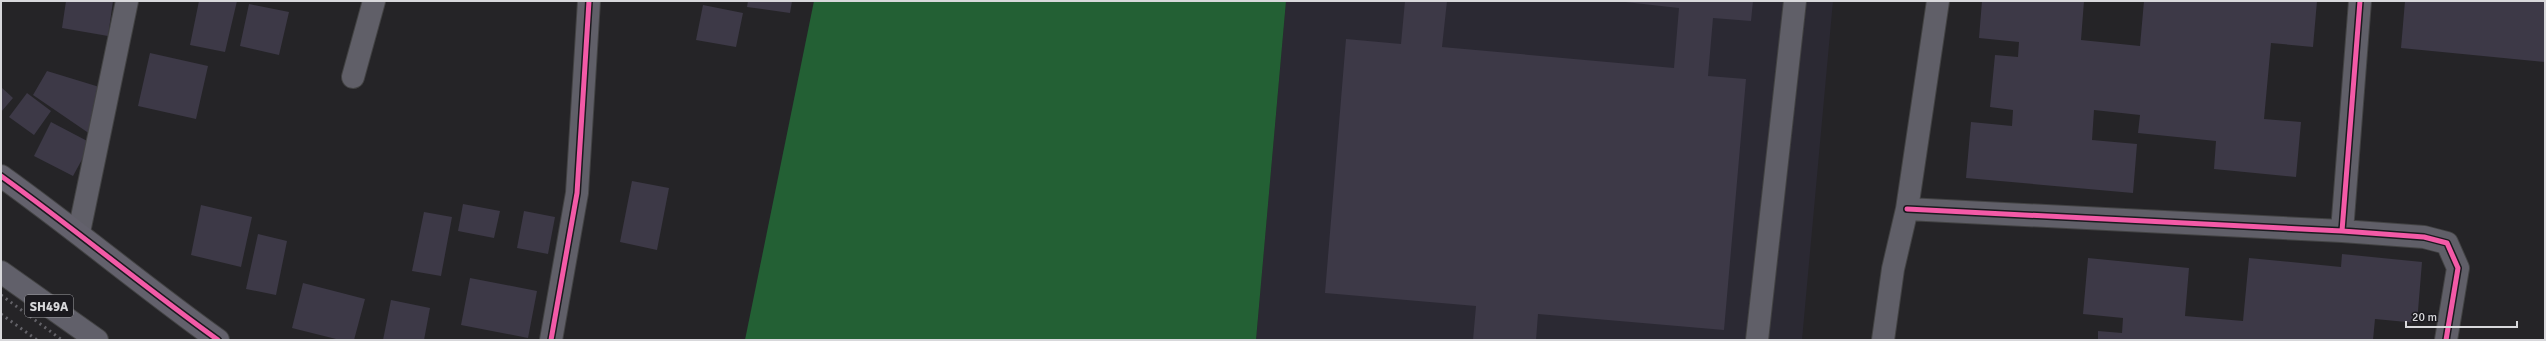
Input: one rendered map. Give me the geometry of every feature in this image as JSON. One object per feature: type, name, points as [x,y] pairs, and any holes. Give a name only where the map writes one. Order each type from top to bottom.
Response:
[{"type":"main road","name":"SH49A","points":[[1,272],[97,340]]},
{"type":"street","points":[[79,232],[127,1]]},
{"type":"street","points":[[353,78],[374,1]]},
{"type":"street","points":[[551,340],[577,193],[589,1]]},
{"type":"street","points":[[1757,340],[1795,1]]},
{"type":"street","points":[[1883,340],[1893,269],[1907,209],[1938,1]]},
{"type":"street","points":[[2342,231],[2360,1]]},
{"type":"street","points":[[1,176],[79,232],[173,308],[218,340]]},
{"type":"street","points":[[1907,209],[2342,231],[2424,237],[2447,243],[2458,268],[2446,340]]},
{"type":"shaded area","points":[[1286,1],[1833,1],[1802,340],[1256,340]]},
{"type":"green space","points":[[814,1],[1286,1],[1256,340],[745,340]]},
{"type":"building","points":[[66,1],[113,1],[108,36],[62,28]]},
{"type":"building","points":[[199,1],[237,1],[225,52],[190,45]]},
{"type":"building","points":[[748,1],[792,1],[790,13],[747,7]]},
{"type":"building","points":[[1405,1],[1447,1],[1442,47],[1674,68],[1679,8],[1616,1],[1753,1],[1751,21],[1713,18],[1708,76],[1746,79],[1724,330],[1538,314],[1536,340],[1473,340],[1476,306],[1325,293],[1346,39],[1401,44]]},
{"type":"building","points":[[1982,1],[2084,1],[2081,40],[2140,46],[2144,1],[2317,1],[2313,47],[2271,43],[2264,119],[2301,122],[2296,177],[2214,169],[2216,141],[2138,133],[2140,115],[2094,110],[2092,140],[2137,144],[2133,193],[1966,178],[1971,122],[2012,126],[2013,110],[1990,107],[1995,55],[2018,57],[2019,42],[1979,38]]},
{"type":"building","points":[[2405,1],[2545,1],[2545,62],[2401,48]]},
{"type":"building","points":[[249,4],[289,12],[279,55],[240,46]]},
{"type":"building","points":[[703,5],[743,13],[736,47],[696,40]]},
{"type":"building","points":[[150,53],[208,66],[196,119],[138,106]]},
{"type":"building","points":[[47,71],[106,89],[90,134],[33,95]]},
{"type":"building","points":[[1,87],[13,98],[1,112]]},
{"type":"building","points":[[27,93],[51,111],[34,135],[9,117]]},
{"type":"building","points":[[51,122],[91,143],[73,176],[34,156]]},
{"type":"building","points":[[632,181],[669,188],[657,250],[620,242]]},
{"type":"building","points":[[463,204],[500,211],[494,238],[458,231]]},
{"type":"building","points":[[201,205],[252,217],[241,267],[191,255]]},
{"type":"building","points":[[524,211],[555,217],[548,254],[517,248]]},
{"type":"building","points":[[424,212],[452,217],[441,276],[412,271]]},
{"type":"building","points":[[258,234],[287,241],[276,295],[246,289]]},
{"type":"building","points":[[2342,254],[2422,262],[2417,323],[2375,319],[2373,340],[2098,340],[2098,331],[2122,333],[2123,318],[2083,314],[2088,258],[2189,268],[2185,316],[2243,321],[2249,258],[2341,267]]},
{"type":"building","points":[[470,278],[537,291],[528,338],[461,325]]},
{"type":"building","points":[[303,283],[365,299],[354,340],[340,340],[292,328]]},
{"type":"building","points":[[391,300],[430,308],[424,340],[383,340]]},
{"type":"railway","points":[[1,295],[62,340]]},
{"type":"railway","points":[[1,314],[37,340]]},
{"type":"cycle path","points":[[551,340],[577,193],[589,1]]},
{"type":"cycle path","points":[[2360,1],[2342,231],[2424,237],[2447,243],[2458,268],[2446,340]]},
{"type":"cycle path","points":[[1,176],[218,340]]},
{"type":"cycle path","points":[[1907,209],[2342,231]]}]
